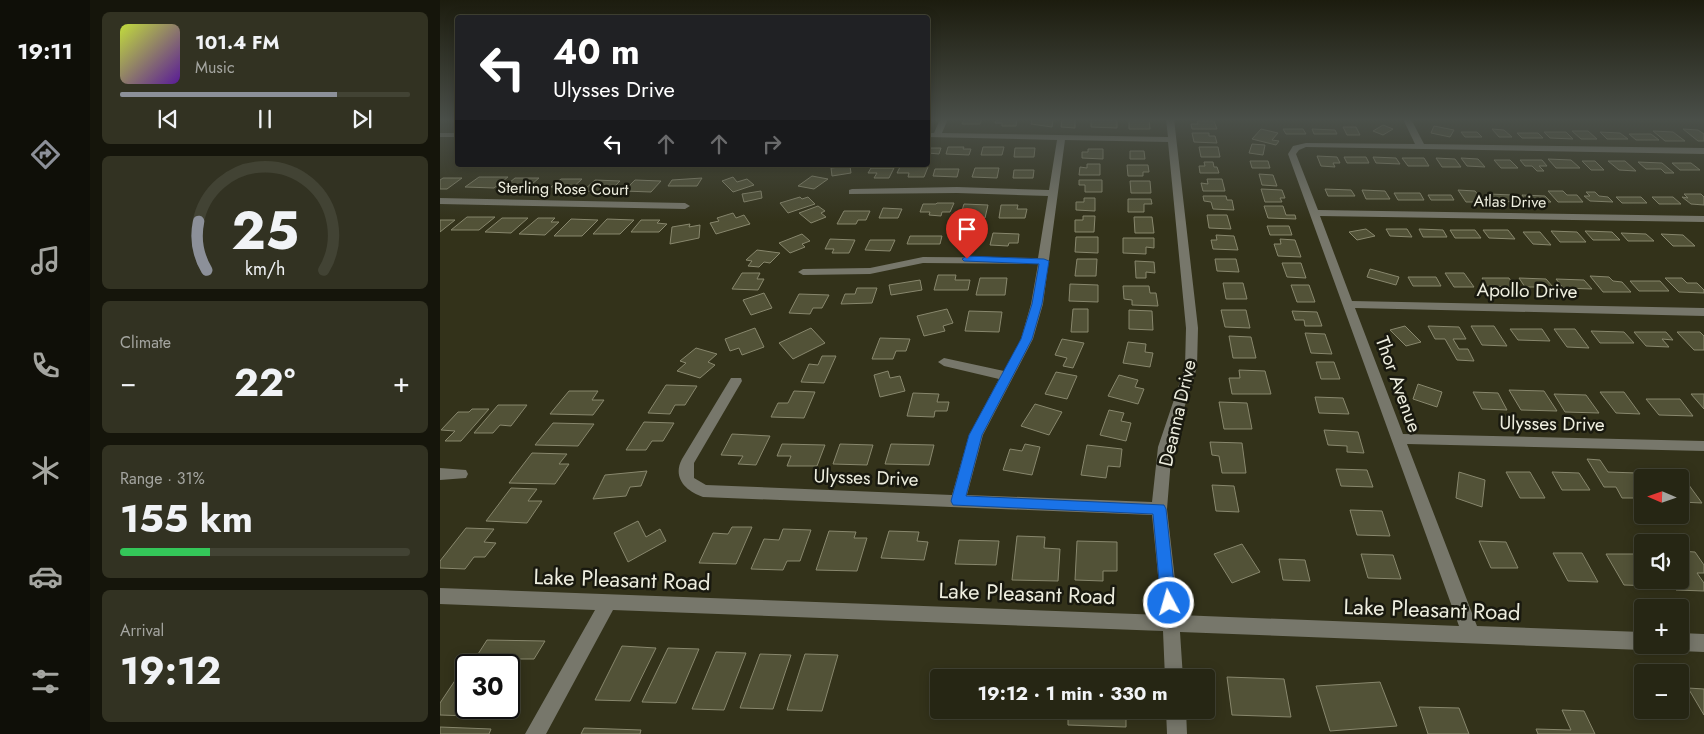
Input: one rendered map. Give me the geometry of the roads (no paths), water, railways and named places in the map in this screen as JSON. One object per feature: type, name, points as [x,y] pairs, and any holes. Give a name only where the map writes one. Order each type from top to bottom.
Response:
[{"type":"street","points":[[958,501],[976,435],[1027,339],[1037,304],[1059,153]]},
{"type":"street","name":"Deanna Drive","points":[[1173,153],[1192,328],[1190,367],[1165,447],[1159,509],[1171,622],[1174,669]]},
{"type":"street","name":"Thor Avenue","points":[[1292,153],[1471,634]]},
{"type":"street","points":[[852,192],[957,190],[1054,193]]},
{"type":"street","name":"Sterling Rose Court","points":[[440,201],[686,206]]},
{"type":"street","name":"Atlas Drive","points":[[1315,213],[1704,219]]},
{"type":"street","points":[[803,272],[870,271],[923,260],[1044,261]]},
{"type":"street","name":"Apollo Drive","points":[[1349,304],[1704,312]]},
{"type":"street","points":[[944,362],[1006,376]]},
{"type":"street","name":"Ulysses Drive","points":[[736,381],[687,463],[687,481],[703,490],[1159,509]]},
{"type":"street","name":"Ulysses Drive","points":[[1399,439],[1704,446]]},
{"type":"street","points":[[440,474],[461,474]]},
{"type":"street","name":"Lake Pleasant Road","points":[[440,596],[1634,641]]},
{"type":"street","points":[[536,734],[609,602]]},
{"type":"street","points":[[1689,642],[1704,643]]},
{"type":"street","points":[[1176,719],[1177,734]]}]
